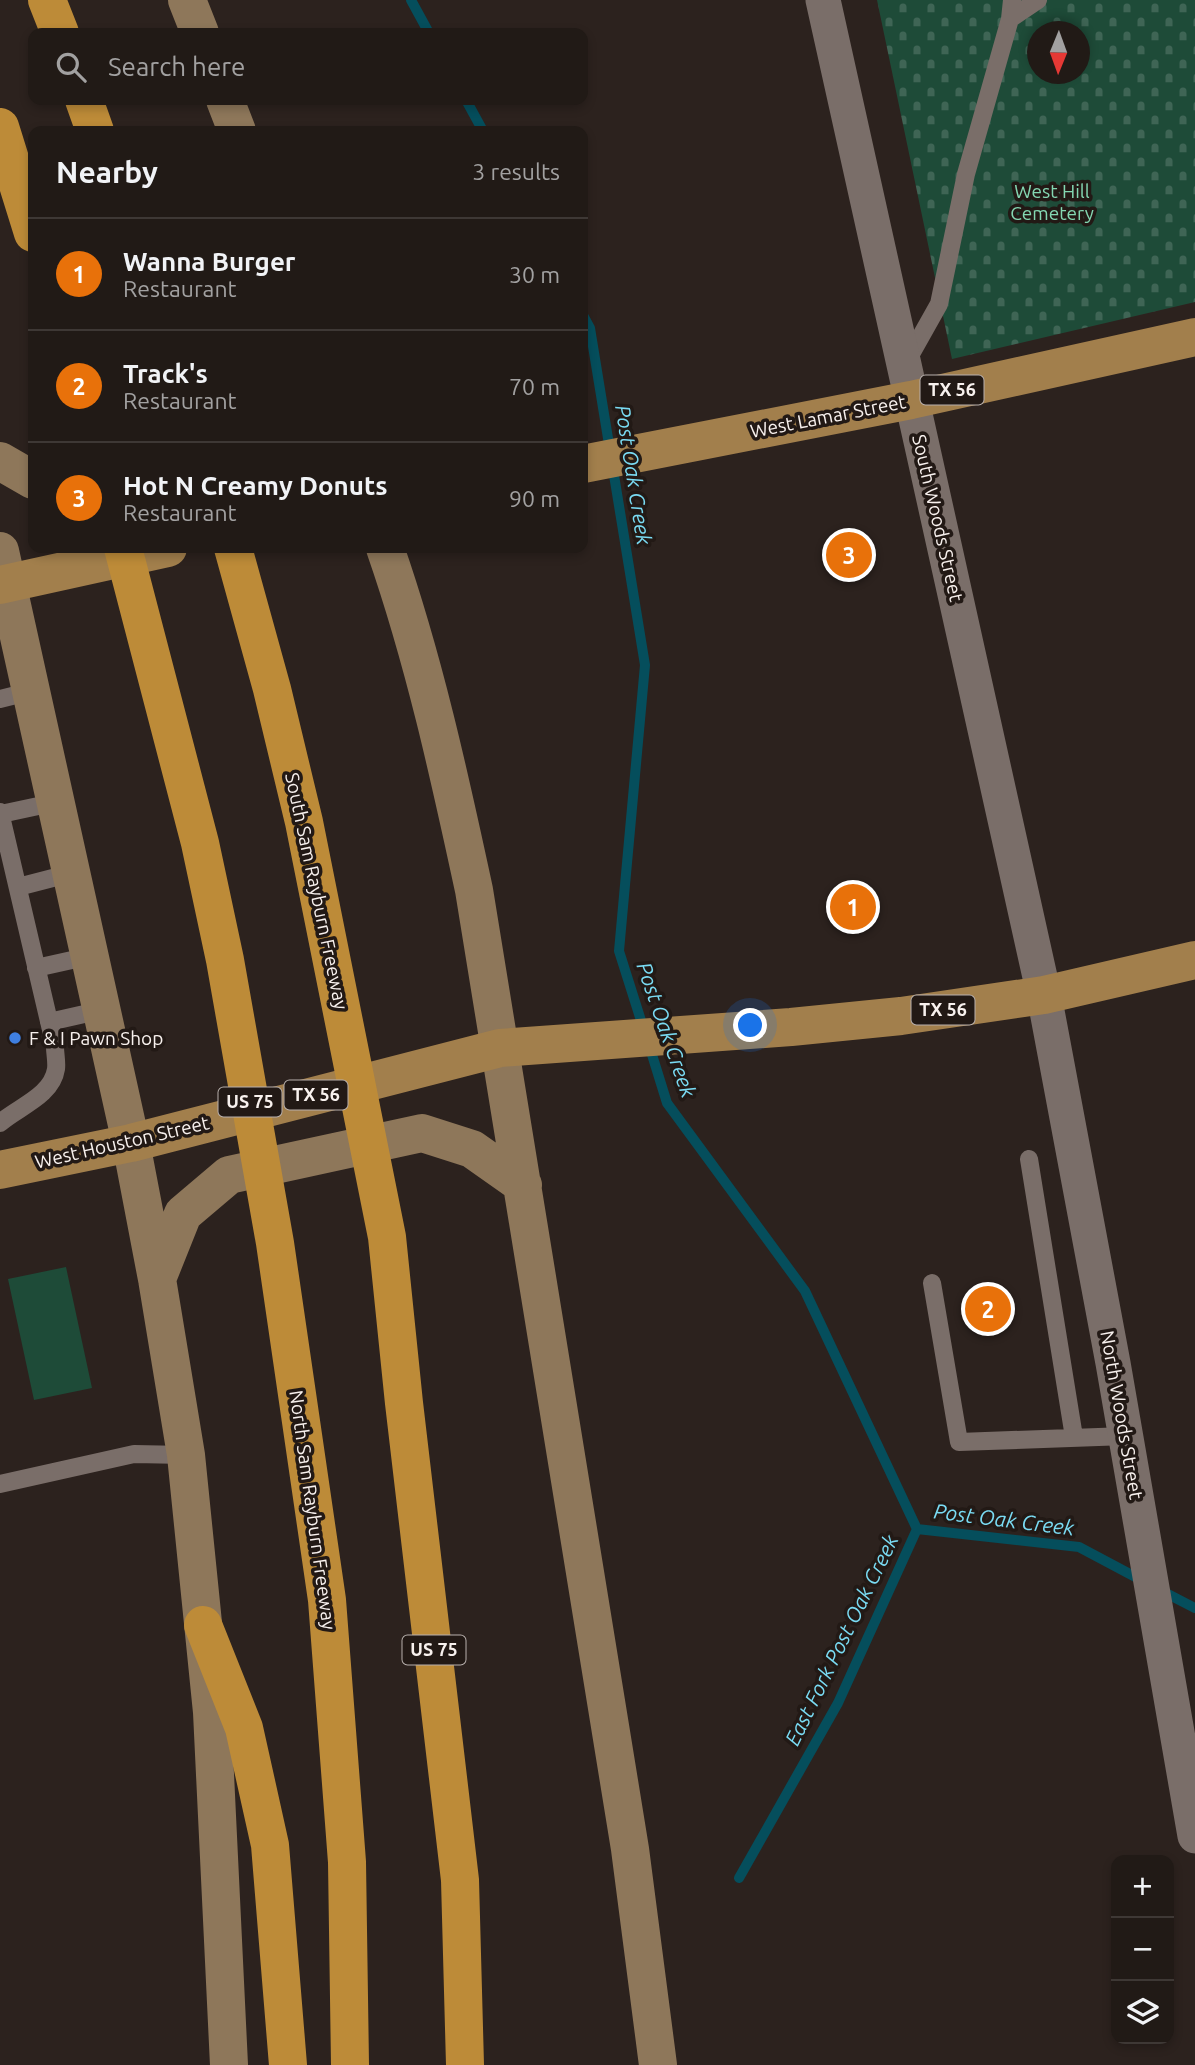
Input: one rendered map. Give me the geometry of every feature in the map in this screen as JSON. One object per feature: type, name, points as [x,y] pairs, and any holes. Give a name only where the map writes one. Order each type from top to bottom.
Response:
[{"type":"highway","points":[[47,0],[58,28]]},
{"type":"highway","points":[[86,105],[93,126]]},
{"type":"highway","points":[[0,127],[28,217]]},
{"type":"highway","name":"North Sam Rayburn Freeway","points":[[124,553],[201,843],[225,960],[275,1243],[327,1601],[347,1862],[350,2065]]},
{"type":"highway","name":"South Sam Rayburn Freeway","points":[[234,553],[272,689],[329,940],[387,1237],[460,1880],[465,2065]]},
{"type":"highway","points":[[203,1625],[244,1728],[270,1845],[288,2065]]},
{"type":"main road","points":[[187,0],[198,28]]},
{"type":"main road","points":[[227,105],[235,126]]},
{"type":"main road","name":"West Lamar Street","points":[[588,463],[709,440],[908,382],[1195,337]]},
{"type":"main road","points":[[0,461],[28,477]]},
{"type":"main road","points":[[135,553],[3,573],[16,695],[57,802],[131,1143],[186,1455],[212,1712],[229,2065]]},
{"type":"main road","points":[[386,553],[405,607],[444,747],[474,890],[630,1849],[658,2065]]},
{"type":"main road","name":"West Houston Street","points":[[1,1167],[131,1143],[500,1048],[874,1019],[1044,995],[1195,960]]},
{"type":"main road","points":[[157,1279],[183,1214],[229,1175],[422,1133],[472,1149],[523,1185]]},
{"type":"street","name":"South Woods Street","points":[[823,0],[1044,995]]},
{"type":"street","name":"North Woods Street","points":[[1044,995],[1136,1491],[1195,1836]]},
{"type":"lane","points":[[908,382],[939,304],[967,174],[1010,19],[1012,0]]},
{"type":"lane","points":[[1010,19],[1038,0]]},
{"type":"lane","points":[[0,1123],[46,1089],[56,1071],[55,1047],[18,887],[3,837],[0,813],[57,802]]},
{"type":"lane","points":[[18,887],[72,873]]},
{"type":"lane","points":[[36,968],[90,956]]},
{"type":"lane","points":[[49,1022],[102,1010]]},
{"type":"lane","points":[[1029,1159],[1074,1437]]},
{"type":"lane","points":[[932,1283],[959,1442],[1126,1436]]},
{"type":"lane","points":[[0,1484],[134,1454],[186,1455]]},
{"type":"green space","name":"West Hill Cemetery","points":[[877,0],[1195,0],[1195,302],[952,359]]},
{"type":"green space","points":[[66,1267],[92,1388],[34,1400],[8,1279]]},
{"type":"waterway","name":"Post Oak Creek","points":[[411,0],[426,28]]},
{"type":"waterway","name":"Post Oak Creek","points":[[469,105],[480,126]]},
{"type":"waterway","name":"Post Oak Creek","points":[[588,324],[645,665],[619,951],[644,1030]]},
{"type":"waterway","name":"Post Oak Creek","points":[[649,1045],[667,1103],[805,1291],[917,1529],[1079,1547],[1143,1581]]},
{"type":"waterway","name":"East Fork Post Oak Creek","points":[[739,1878],[838,1703],[917,1529]]},
{"type":"waterway","name":"Post Oak Creek","points":[[1160,1590],[1195,1608]]},
{"type":"place","name":"Hot N Creamy Donuts","points":[[849,555]]},
{"type":"place","name":"Wanna Burger","points":[[853,907]]},
{"type":"place","name":"F & I Pawn Shop","points":[[15,1038]]},
{"type":"place","name":"Track's","points":[[988,1309]]}]
